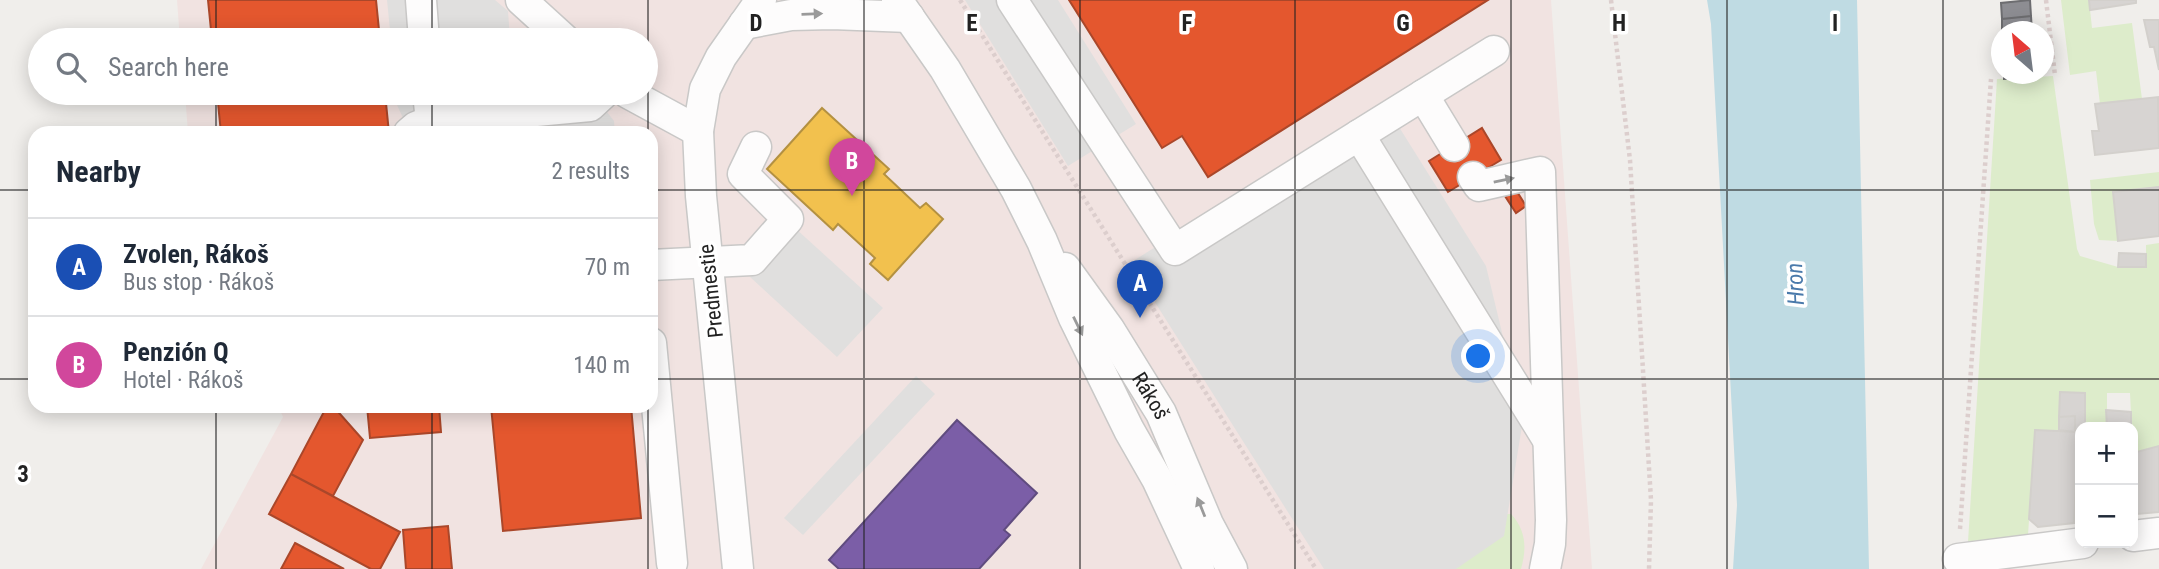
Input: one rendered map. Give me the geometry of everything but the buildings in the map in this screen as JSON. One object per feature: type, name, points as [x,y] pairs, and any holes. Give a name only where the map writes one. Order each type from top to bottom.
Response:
[{"type":"street","points":[[421,0],[423,28]]},
{"type":"street","points":[[521,0],[552,28]]},
{"type":"street","points":[[1012,0],[1175,250],[1494,51]]},
{"type":"street","name":"Predmestie","points":[[738,569],[701,196],[698,131],[705,89],[721,57],[752,12],[791,15],[903,9]]},
{"type":"street","name":"Rákoš","points":[[903,9],[973,115],[1016,189],[1042,241],[1074,318],[1129,430],[1157,479],[1196,566]]},
{"type":"street","points":[[1423,95],[1454,146]]},
{"type":"street","points":[[423,116],[591,105]]},
{"type":"street","points":[[650,105],[698,131]]},
{"type":"street","points":[[1359,135],[1548,440]]},
{"type":"street","points":[[658,265],[752,260],[788,219],[743,174],[757,147]]},
{"type":"street","points":[[1473,177],[1479,186],[1540,172],[1551,520],[1545,569]]},
{"type":"street","name":"Rákoš","points":[[1042,241],[1076,281],[1161,413],[1208,524],[1232,569]]},
{"type":"street","points":[[658,413],[672,564]]},
{"type":"street","points":[[2138,535],[2159,533]]},
{"type":"street","points":[[1958,559],[2075,544]]},
{"type":"path","points":[[960,0],[1315,569]]},
{"type":"path","points":[[1611,0],[1630,160],[1651,500],[1649,569]]},
{"type":"path","points":[[2046,0],[2055,75]]},
{"type":"path","points":[[1958,559],[1991,79]]},
{"type":"shaded area","points":[[177,0],[1551,0],[1592,569],[201,569],[283,417],[281,413],[658,413],[658,126],[187,126],[186,105],[658,105],[658,28],[179,28]]},
{"type":"shaded area","points":[[387,0],[495,0],[508,11],[509,28],[390,28]]},
{"type":"shaded area","points":[[965,0],[1058,0],[1136,124],[1068,166]]},
{"type":"shaded area","points":[[1384,103],[1486,266],[1523,420],[1504,536],[1456,569],[1324,569],[1130,263]]},
{"type":"shaded area","points":[[397,105],[602,105],[614,121],[614,126],[407,126]]},
{"type":"shaded area","points":[[795,228],[883,308],[837,357],[750,277]]},
{"type":"shaded area","points":[[916,376],[935,394],[803,535],[784,518]]},
{"type":"green space","points":[[2061,0],[2089,0],[2092,28],[2132,23],[2142,99],[2100,104],[2096,71],[2070,75]]},
{"type":"green space","points":[[2054,83],[2080,256],[2118,267],[2146,266],[2146,245],[2159,243],[2159,446],[2138,452],[2138,422],[2131,422],[2130,393],[2107,393],[2107,422],[2085,422],[2085,393],[2060,392],[2059,430],[2035,430],[2028,535],[1968,542],[1997,84]]},
{"type":"green space","points":[[2159,172],[2159,187],[2113,192],[2118,241],[2099,240],[2094,224],[2090,180]]},
{"type":"green space","points":[[1501,514],[1511,514],[1520,526],[1524,547],[1521,569],[1410,569]]},
{"type":"water","name":"Hron","points":[[1707,0],[1857,0],[1869,569],[1733,569],[1737,505],[1711,24]]},
{"type":"place","name":"Penzión Q","points":[[852,196]]},
{"type":"place","name":"Zvolen, Rákoš","points":[[1140,318]]}]
